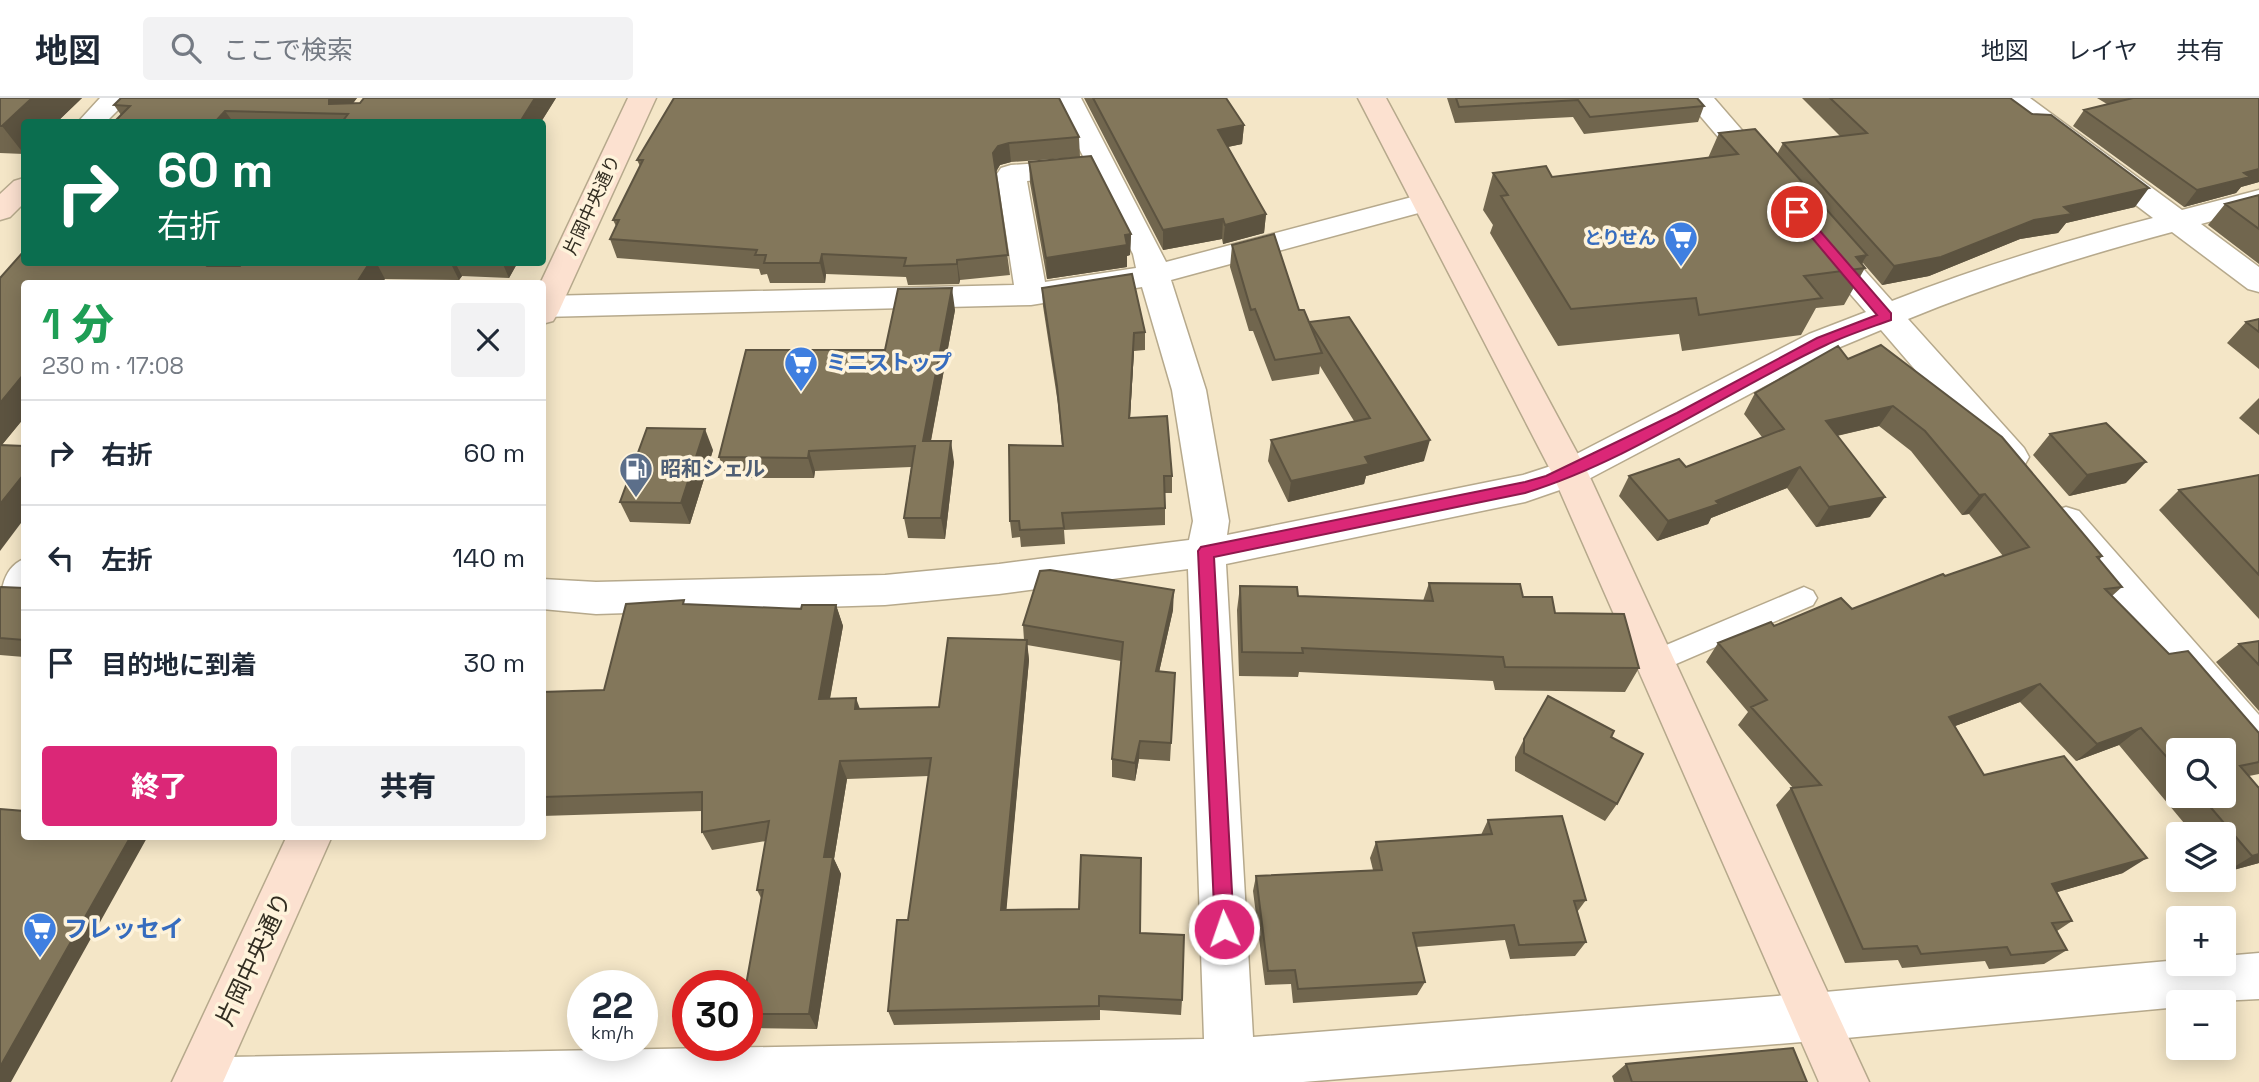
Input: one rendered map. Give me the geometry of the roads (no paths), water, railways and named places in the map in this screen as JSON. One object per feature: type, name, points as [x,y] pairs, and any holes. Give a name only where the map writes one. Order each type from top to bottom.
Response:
[{"type":"street","points":[[94,119],[116,98]]},
{"type":"street","name":"片岡中央通り","points":[[546,306],[642,98]]},
{"type":"street","points":[[1068,98],[1148,254],[1189,390],[1211,521],[1206,551],[1231,1073]]},
{"type":"street","points":[[1372,98],[1570,472],[1844,1082]]},
{"type":"street","points":[[1699,98],[2259,745]]},
{"type":"street","points":[[2013,98],[2259,282]]},
{"type":"street","points":[[1031,295],[1012,173],[1103,166]]},
{"type":"street","points":[[0,211],[21,190]]},
{"type":"street","points":[[546,594],[596,598],[885,590],[999,579],[1245,546],[1525,488],[1570,472],[1822,342],[1990,275],[2178,219],[2259,199]]},
{"type":"street","points":[[546,310],[1031,295],[1154,275],[1427,202]]},
{"type":"street","points":[[0,573],[21,575]]},
{"type":"street","points":[[0,608],[21,579]]},
{"type":"street","name":"片岡中央通り","points":[[197,1082],[308,840]]},
{"type":"street","points":[[229,1082],[1231,1073],[2259,976]]},
{"type":"lane","points":[[1655,662],[1804,598]]},
{"type":"place","name":"とりせん","points":[[1681,268]]},
{"type":"place","name":"ミニストップ","points":[[801,393]]},
{"type":"place","name":"昭和シェル","points":[[636,499]]},
{"type":"place","name":"フレッセイ","points":[[40,959]]}]
